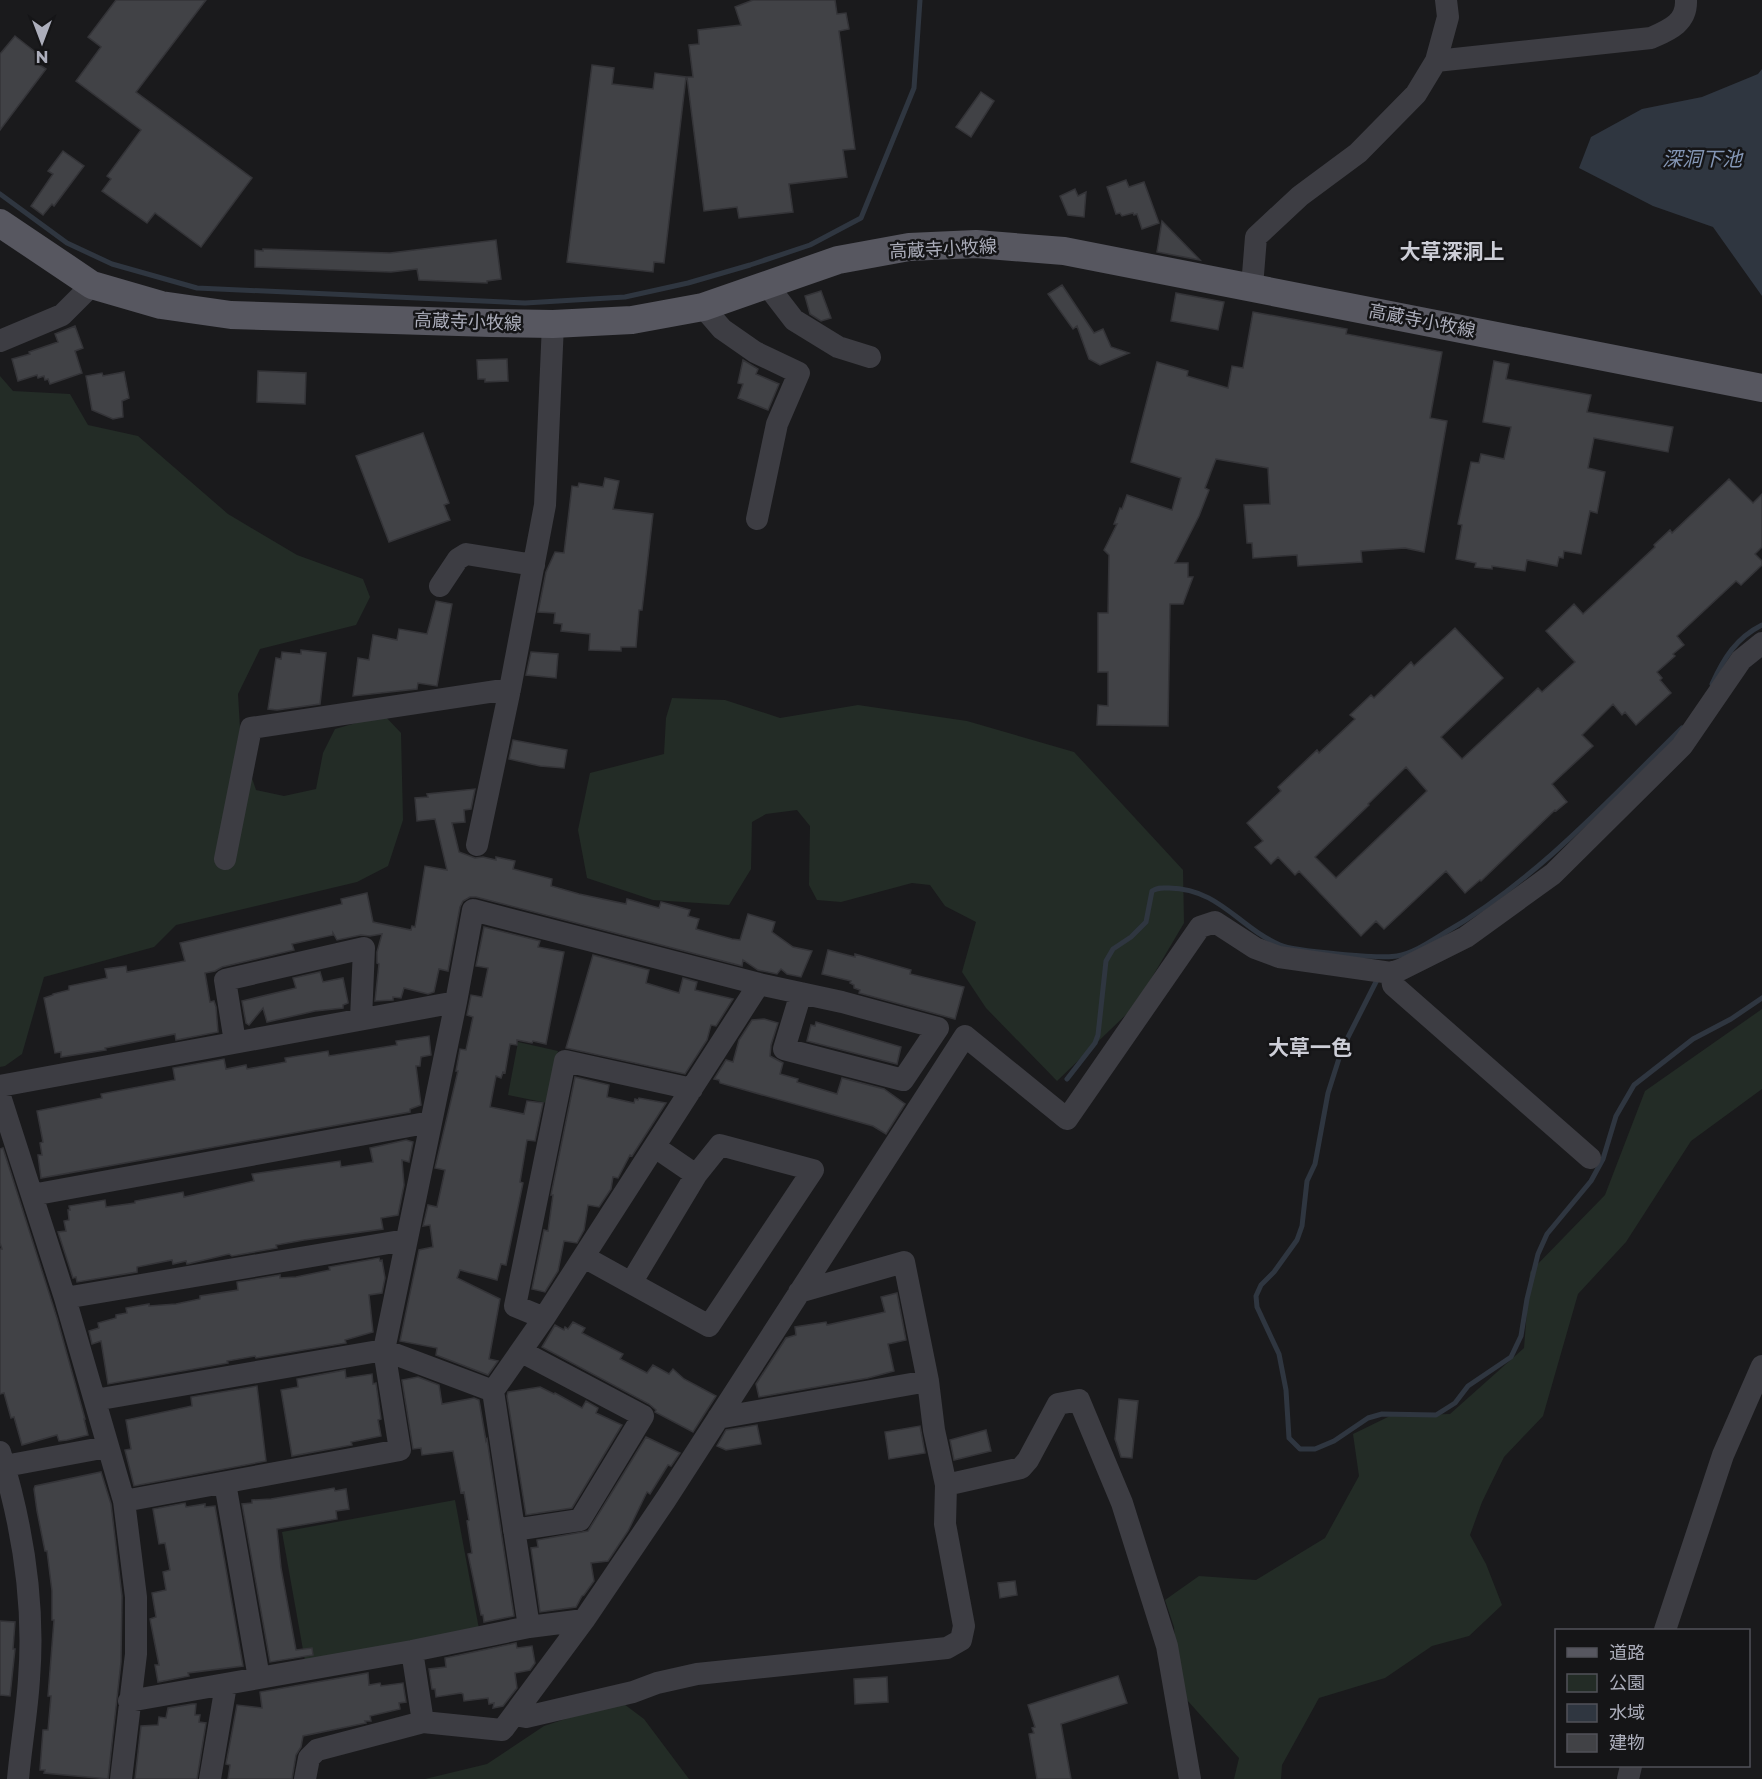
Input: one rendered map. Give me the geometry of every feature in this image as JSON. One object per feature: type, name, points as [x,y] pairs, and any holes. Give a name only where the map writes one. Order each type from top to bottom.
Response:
[{"type":"main road","name":"高蔵寺小牧線","points":[[0,223],[92,285],[161,305],[231,315],[552,324],[632,320],[703,307],[838,260],[909,247],[976,244],[1064,251],[1762,388]]},
{"type":"street","points":[[1252,287],[1256,237],[1300,196],[1358,153],[1416,94],[1436,61],[1448,17],[1446,0]]},
{"type":"street","points":[[1436,61],[1651,38],[1680,23],[1686,8],[1686,0]]},
{"type":"street","points":[[0,341],[62,315],[92,285]]},
{"type":"street","points":[[767,285],[794,320],[838,347],[870,357]]},
{"type":"street","points":[[703,307],[722,328],[755,352],[799,373],[777,424],[757,519]]},
{"type":"street","points":[[477,845],[545,505],[552,324]]},
{"type":"street","points":[[440,586],[458,559],[466,554],[534,565]]},
{"type":"street","points":[[305,1779],[309,1758],[317,1750],[423,1722],[502,1730],[584,1620],[666,1499],[965,1036],[1066,1119],[1200,927],[1215,922],[1255,948],[1279,957],[1391,973],[1466,937],[1553,874],[1682,746],[1741,660],[1762,643]]},
{"type":"street","points":[[225,859],[251,728],[510,689]]},
{"type":"street","points":[[124,1501],[400,1450],[384,1350],[473,910],[759,984],[801,993],[842,1002],[938,1028],[903,1080],[784,1049],[801,993]]},
{"type":"street","points":[[235,1042],[225,980],[364,948],[361,1019]]},
{"type":"street","points":[[1391,973],[1393,985],[1590,1158]]},
{"type":"street","points":[[529,1627],[494,1391],[584,1257],[759,984]]},
{"type":"street","points":[[0,1086],[456,1002]]},
{"type":"street","points":[[544,1318],[515,1306],[565,1061],[692,1089]]},
{"type":"street","points":[[0,1096],[65,1298],[124,1501],[136,1597],[136,1654],[121,1779]]},
{"type":"street","points":[[32,1195],[431,1122]]},
{"type":"street","points":[[584,1257],[631,1283],[709,1326],[813,1170],[720,1145],[696,1175],[631,1283]]},
{"type":"street","points":[[655,1147],[696,1175]]},
{"type":"street","points":[[65,1298],[406,1240]]},
{"type":"street","points":[[515,1715],[526,1717],[536,1715],[697,1674],[947,1648],[961,1640],[964,1626],[945,1524],[946,1485],[904,1262],[799,1292]]},
{"type":"street","points":[[95,1400],[384,1350],[494,1391]]},
{"type":"street","points":[[514,1530],[580,1520],[642,1416],[522,1352]]},
{"type":"street","points":[[1665,1629],[1723,1455],[1762,1366]]},
{"type":"street","points":[[718,1418],[928,1381]]},
{"type":"street","points":[[946,1485],[1021,1468],[1028,1460],[1058,1404],[1079,1400],[1122,1503],[1167,1646],[1190,1779]]},
{"type":"street","points":[[18,1779],[29,1678],[29,1610],[21,1541],[1,1462],[107,1447]]},
{"type":"street","points":[[225,1483],[259,1678]]},
{"type":"street","points":[[129,1701],[412,1651],[529,1627],[584,1620]]},
{"type":"street","points":[[412,1651],[423,1722]]},
{"type":"street","points":[[210,1779],[226,1685]]},
{"type":"green space","points":[[0,376],[13,391],[70,394],[88,425],[138,436],[228,514],[297,555],[363,579],[370,597],[356,625],[260,649],[238,694],[241,745],[256,790],[284,796],[316,789],[323,753],[335,729],[384,715],[401,733],[403,820],[388,866],[357,882],[176,925],[154,947],[44,977],[22,1054],[0,1067]]},
{"type":"green space","points":[[672,698],[725,700],[780,718],[858,705],[967,721],[1074,752],[1183,870],[1184,923],[1135,1006],[1057,1081],[986,1008],[962,972],[976,922],[945,906],[930,885],[912,883],[841,902],[817,900],[809,885],[810,826],[797,810],[766,814],[752,822],[751,869],[729,905],[653,900],[587,878],[578,830],[590,773],[664,754],[666,718]]},
{"type":"green space","points":[[1762,1009],[1762,1089],[1691,1141],[1626,1242],[1578,1294],[1543,1416],[1504,1457],[1482,1502],[1470,1535],[1486,1564],[1502,1605],[1469,1636],[1432,1646],[1385,1678],[1319,1698],[1282,1765],[1281,1779],[1234,1779],[1239,1758],[1187,1700],[1176,1658],[1174,1627],[1165,1600],[1199,1576],[1256,1580],[1325,1538],[1359,1476],[1353,1434],[1390,1416],[1450,1414],[1524,1348],[1530,1272],[1605,1195],[1645,1091]]},
{"type":"green space","points":[[518,1042],[558,1051],[547,1103],[508,1095]]},
{"type":"green space","points":[[455,1500],[479,1629],[305,1661],[282,1532]]},
{"type":"green space","points":[[620,1701],[644,1719],[689,1779],[425,1779],[487,1764],[544,1726]]},
{"type":"water","name":"深洞下池","points":[[1762,69],[1762,296],[1713,227],[1653,206],[1579,168],[1591,137],[1642,109],[1702,97],[1758,74]]},
{"type":"building","points":[[116,0],[206,0],[136,92],[252,178],[201,247],[155,213],[147,223],[102,191],[111,179],[107,176],[141,130],[76,81],[101,47],[88,37]]},
{"type":"building","points":[[753,0],[835,0],[837,14],[846,13],[849,29],[839,31],[855,149],[843,150],[847,177],[789,184],[793,212],[739,218],[737,207],[704,211],[687,77],[693,77],[689,45],[699,44],[698,30],[741,25],[735,7]]},
{"type":"building","points":[[15,36],[43,58],[38,64],[46,69],[0,130],[0,54]]},
{"type":"building","points":[[592,65],[614,68],[612,84],[653,89],[655,73],[686,77],[664,263],[654,262],[653,272],[567,262]]},
{"type":"building","points":[[981,92],[994,101],[971,137],[956,127]]},
{"type":"building","points":[[63,151],[84,166],[54,206],[52,204],[43,215],[31,206],[53,174],[48,171]]},
{"type":"building","points":[[1126,180],[1129,187],[1144,182],[1159,223],[1142,229],[1137,214],[1122,216],[1120,213],[1116,214],[1107,187]]},
{"type":"building","points":[[1075,189],[1078,196],[1086,192],[1084,217],[1068,215],[1060,196]]},
{"type":"building","points":[[1162,221],[1200,260],[1157,252]]},
{"type":"building","points":[[496,240],[501,279],[487,281],[487,283],[419,280],[417,269],[391,272],[255,267],[255,250],[263,251],[263,249],[390,253]]},
{"type":"building","points":[[1062,285],[1094,333],[1103,329],[1111,347],[1129,353],[1100,365],[1089,359],[1077,326],[1073,329],[1048,294]]},
{"type":"building","points":[[821,291],[831,318],[821,321],[810,314],[805,296]]},
{"type":"building","points":[[1176,293],[1224,302],[1218,330],[1171,321]]},
{"type":"building","points":[[1253,312],[1347,329],[1346,334],[1442,352],[1430,418],[1447,421],[1424,552],[1405,548],[1361,551],[1362,562],[1298,566],[1297,555],[1253,558],[1252,543],[1247,543],[1244,505],[1270,504],[1268,468],[1216,459],[1205,488],[1209,490],[1199,516],[1175,563],[1188,563],[1188,577],[1193,577],[1183,604],[1170,604],[1168,726],[1097,725],[1098,705],[1108,706],[1108,672],[1098,672],[1098,613],[1108,613],[1109,555],[1104,550],[1117,524],[1114,524],[1127,495],[1172,510],[1181,478],[1131,462],[1157,362],[1188,371],[1187,376],[1228,388],[1232,366],[1243,368]]},
{"type":"building","points":[[75,326],[83,348],[75,351],[82,373],[50,384],[44,376],[38,378],[37,375],[18,381],[12,359],[58,342],[55,334]]},
{"type":"building","points":[[507,359],[508,381],[485,382],[485,379],[478,379],[477,360]]},
{"type":"building","points":[[743,360],[758,369],[756,374],[779,384],[768,410],[738,398],[743,384],[738,383]]},
{"type":"building","points":[[1494,361],[1509,364],[1506,379],[1591,395],[1587,412],[1673,427],[1668,452],[1594,438],[1588,468],[1605,472],[1597,513],[1590,511],[1581,554],[1564,551],[1563,558],[1559,557],[1557,566],[1527,560],[1525,571],[1492,566],[1492,569],[1475,567],[1476,563],[1456,559],[1462,525],[1458,524],[1471,462],[1479,463],[1481,454],[1504,459],[1511,427],[1483,422]]},
{"type":"building","points":[[258,371],[306,373],[305,404],[257,402]]},
{"type":"building","points":[[124,372],[129,398],[122,401],[123,417],[113,419],[92,410],[86,376]]},
{"type":"building","points":[[423,433],[449,503],[444,505],[450,520],[389,542],[356,456]]},
{"type":"building","points":[[605,478],[619,481],[613,509],[653,514],[636,647],[621,647],[621,651],[589,650],[590,634],[561,631],[562,624],[554,623],[555,613],[538,612],[546,572],[555,552],[564,553],[572,486],[578,487],[579,483],[603,487]]},
{"type":"building","points":[[1729,479],[1753,503],[1762,494],[1762,547],[1755,554],[1762,561],[1762,565],[1741,585],[1736,581],[1677,636],[1684,645],[1657,672],[1662,678],[1660,680],[1671,693],[1636,725],[1625,712],[1622,715],[1613,704],[1582,735],[1593,746],[1552,784],[1567,802],[1555,810],[1481,881],[1465,893],[1446,871],[1384,929],[1376,921],[1361,936],[1299,871],[1295,875],[1278,857],[1271,864],[1255,847],[1263,841],[1247,823],[1281,791],[1278,787],[1317,750],[1319,753],[1355,719],[1350,715],[1371,695],[1374,698],[1411,662],[1414,666],[1455,628],[1503,678],[1441,737],[1462,759],[1538,688],[1542,692],[1575,662],[1546,631],[1574,604],[1583,614],[1655,547],[1654,545],[1670,530],[1672,533]],"holes":[[[1406,767],[1427,791],[1336,878],[1315,857]]]},
{"type":"building","points":[[436,601],[452,604],[437,686],[418,683],[417,689],[353,696],[358,658],[369,660],[373,635],[397,640],[399,629],[427,634]]},
{"type":"building","points":[[301,650],[326,653],[320,704],[277,710],[268,709],[276,658],[281,659],[282,652],[301,654]]},
{"type":"building","points":[[531,652],[558,654],[556,678],[526,675]]},
{"type":"building","points":[[513,740],[567,750],[564,768],[540,766],[509,759]]},
{"type":"building","points":[[475,789],[471,809],[464,810],[465,822],[452,823],[459,852],[475,858],[496,860],[496,857],[515,861],[513,869],[552,879],[551,886],[579,894],[626,904],[627,899],[659,908],[661,902],[690,910],[688,916],[699,919],[696,929],[732,939],[740,940],[748,914],[775,922],[772,932],[793,947],[812,951],[801,977],[787,974],[781,969],[777,974],[758,970],[743,960],[742,966],[470,897],[463,901],[460,907],[448,971],[439,969],[434,992],[428,994],[404,988],[401,998],[393,997],[393,1000],[375,1001],[379,964],[377,963],[377,952],[382,934],[337,940],[333,933],[333,935],[292,944],[294,950],[205,973],[210,1002],[214,1001],[216,1007],[218,1032],[176,1040],[175,1034],[105,1048],[106,1050],[61,1057],[61,1052],[55,1053],[44,998],[69,990],[69,986],[107,978],[105,969],[126,966],[127,972],[185,961],[180,943],[342,904],[341,899],[367,893],[373,922],[411,930],[412,926],[415,927],[425,866],[447,870],[435,819],[417,821],[415,798],[428,797],[427,794]]},
{"type":"building","points":[[484,927],[540,941],[538,947],[564,952],[546,1044],[517,1040],[517,1045],[510,1044],[505,1073],[503,1072],[501,1078],[496,1076],[490,1107],[524,1114],[527,1101],[543,1103],[535,1141],[527,1140],[520,1182],[523,1183],[506,1265],[501,1264],[497,1280],[460,1270],[457,1278],[500,1299],[489,1359],[498,1361],[488,1375],[436,1355],[437,1348],[400,1341],[419,1250],[433,1247],[430,1225],[423,1226],[428,1205],[437,1207],[445,1170],[435,1168],[458,1071],[456,1071],[460,1049],[466,1050],[473,1017],[467,1015],[471,995],[482,997],[488,968],[476,966]]},
{"type":"building","points":[[828,950],[855,957],[855,954],[911,970],[910,974],[964,987],[955,1019],[859,993],[860,990],[854,988],[851,981],[822,974]]},
{"type":"building","points":[[593,955],[649,970],[646,983],[679,993],[683,978],[697,982],[695,990],[733,999],[716,1026],[711,1025],[707,1040],[685,1074],[566,1048]]},
{"type":"building","points":[[320,972],[323,982],[343,978],[348,1003],[343,1005],[343,1008],[315,1011],[267,1022],[263,1008],[249,1025],[246,1023],[242,1001],[296,988],[293,978]]},
{"type":"building","points":[[764,1019],[778,1023],[770,1056],[783,1063],[780,1074],[798,1079],[797,1082],[837,1094],[842,1078],[884,1089],[905,1104],[886,1134],[873,1126],[720,1083],[719,1080],[714,1079],[726,1060],[733,1062],[739,1040],[752,1020]]},
{"type":"building","points":[[816,1022],[901,1047],[897,1064],[807,1041],[811,1025],[815,1026]]},
{"type":"building","points":[[429,1036],[431,1055],[421,1057],[420,1066],[416,1066],[421,1105],[410,1109],[410,1112],[41,1178],[38,1155],[42,1155],[40,1143],[43,1142],[37,1111],[102,1098],[101,1094],[175,1080],[173,1068],[224,1059],[226,1069],[246,1065],[247,1069],[286,1062],[285,1058],[328,1051],[329,1056],[397,1045],[396,1041]]},
{"type":"building","points":[[575,1077],[609,1085],[607,1097],[634,1103],[635,1099],[639,1098],[666,1103],[632,1156],[630,1155],[618,1178],[613,1177],[611,1189],[599,1207],[588,1205],[584,1230],[577,1243],[564,1241],[558,1271],[545,1292],[532,1289],[544,1230],[548,1231],[553,1195],[551,1195]]},
{"type":"building","points":[[406,1140],[413,1142],[409,1162],[402,1160],[404,1185],[398,1215],[381,1218],[383,1229],[276,1245],[277,1248],[232,1256],[229,1254],[187,1264],[186,1261],[173,1264],[172,1260],[137,1267],[137,1272],[77,1282],[76,1277],[73,1278],[58,1232],[66,1231],[64,1221],[69,1220],[69,1206],[105,1200],[106,1207],[183,1192],[184,1197],[254,1181],[252,1174],[340,1161],[341,1167],[373,1162],[370,1148]]},
{"type":"building","points":[[3,1148],[57,1318],[88,1435],[59,1441],[57,1435],[22,1445],[4,1393],[0,1394],[0,1249],[2,1249],[0,1243],[0,1149]]},
{"type":"building","points":[[379,1258],[380,1261],[382,1260],[385,1278],[382,1293],[369,1295],[373,1332],[345,1340],[346,1343],[256,1358],[255,1356],[227,1361],[228,1363],[108,1384],[101,1341],[92,1344],[89,1331],[99,1328],[98,1323],[127,1313],[126,1308],[149,1304],[149,1306],[176,1304],[200,1299],[200,1296],[238,1290],[237,1282],[280,1275],[280,1278],[296,1277],[330,1270],[329,1267]]},
{"type":"building","points":[[897,1293],[906,1340],[888,1344],[894,1371],[868,1378],[759,1397],[756,1384],[786,1338],[796,1335],[795,1327],[826,1322],[827,1325],[885,1312],[881,1297]]},
{"type":"building","points":[[573,1322],[585,1328],[582,1333],[623,1354],[620,1359],[647,1373],[653,1365],[669,1374],[673,1369],[684,1379],[716,1396],[693,1432],[655,1412],[656,1410],[649,1404],[542,1347],[555,1325],[564,1330],[565,1327],[568,1329]]},
{"type":"building","points":[[345,1370],[346,1378],[372,1374],[373,1384],[376,1383],[381,1436],[351,1442],[352,1445],[292,1456],[281,1390],[298,1387],[297,1379]]},
{"type":"building","points":[[418,1377],[439,1385],[442,1404],[474,1398],[479,1400],[514,1616],[484,1622],[483,1615],[481,1615],[468,1554],[472,1553],[467,1521],[469,1520],[453,1451],[422,1455],[421,1448],[413,1449],[402,1380]]},
{"type":"building","points":[[257,1386],[266,1461],[134,1486],[125,1450],[131,1449],[126,1420],[192,1406],[191,1397]]},
{"type":"building","points":[[540,1387],[582,1408],[586,1401],[598,1408],[596,1413],[622,1425],[572,1508],[526,1515],[507,1396],[508,1392]]},
{"type":"building","points":[[1119,1399],[1138,1401],[1132,1458],[1121,1457],[1115,1439]]},
{"type":"building","points":[[757,1425],[761,1444],[726,1450],[717,1446],[726,1430]]},
{"type":"building","points":[[920,1426],[925,1453],[889,1459],[885,1432]]},
{"type":"building","points":[[986,1430],[991,1451],[954,1460],[950,1440]]},
{"type":"building","points":[[646,1437],[680,1453],[671,1466],[668,1465],[650,1494],[647,1492],[628,1531],[608,1561],[591,1563],[594,1581],[576,1607],[540,1612],[531,1548],[538,1547],[537,1540],[588,1531]]},
{"type":"building","points":[[101,1472],[111,1504],[122,1596],[121,1662],[108,1779],[44,1773],[45,1770],[40,1770],[43,1730],[48,1730],[51,1696],[48,1696],[54,1620],[52,1620],[52,1591],[47,1551],[45,1551],[34,1489],[35,1486]]},
{"type":"building","points":[[334,1488],[335,1491],[346,1489],[349,1509],[336,1511],[337,1519],[277,1529],[281,1568],[296,1650],[312,1648],[313,1655],[270,1662],[242,1504],[252,1503],[252,1500]]},
{"type":"building","points":[[185,1503],[186,1507],[205,1504],[205,1507],[215,1506],[243,1666],[188,1673],[189,1676],[158,1682],[155,1665],[159,1665],[150,1619],[156,1617],[152,1593],[166,1590],[163,1572],[170,1570],[165,1543],[159,1544],[153,1509]]},
{"type":"building","points":[[1015,1581],[1017,1595],[1000,1598],[998,1583]]},
{"type":"building","points":[[0,1621],[15,1622],[13,1649],[15,1649],[10,1696],[0,1695]]},
{"type":"building","points":[[516,1643],[517,1648],[532,1646],[535,1663],[530,1670],[515,1673],[517,1688],[503,1706],[493,1708],[494,1703],[489,1704],[488,1698],[464,1701],[461,1693],[436,1697],[435,1689],[432,1689],[429,1669],[446,1667],[445,1658]]},
{"type":"building","points":[[368,1673],[369,1685],[403,1683],[406,1702],[399,1703],[400,1709],[370,1716],[371,1721],[365,1721],[366,1723],[303,1736],[301,1747],[296,1755],[292,1779],[228,1779],[230,1765],[226,1764],[237,1705],[262,1708],[260,1692]]},
{"type":"building","points":[[1118,1676],[1127,1703],[1061,1724],[1071,1779],[1037,1779],[1029,1734],[1034,1733],[1032,1728],[1035,1727],[1028,1705]]},
{"type":"building","points":[[887,1677],[888,1702],[855,1704],[854,1679]]},
{"type":"building","points":[[196,1704],[195,1715],[200,1715],[199,1722],[206,1723],[197,1779],[135,1779],[141,1726],[158,1725],[159,1717],[166,1718],[168,1708]]},
{"type":"waterway","points":[[0,194],[67,243],[112,264],[197,288],[525,303],[625,297],[688,283],[810,245],[861,218],[914,88],[920,0]]},
{"type":"waterway","points":[[1712,684],[1732,650],[1745,636],[1762,625]]},
{"type":"waterway","points":[[1067,1079],[1095,1043],[1098,1035],[1106,961],[1113,949],[1131,937],[1146,922],[1152,891],[1169,888],[1202,895],[1280,945],[1319,952],[1397,956],[1410,952],[1446,932],[1479,912],[1510,889],[1599,811],[1682,728]]},
{"type":"waterway","points":[[1379,976],[1342,1049],[1328,1093],[1315,1164],[1307,1181],[1302,1226],[1297,1240],[1274,1272],[1261,1285],[1256,1296],[1257,1307],[1279,1354],[1286,1390],[1289,1438],[1300,1449],[1315,1449],[1334,1441],[1368,1418],[1382,1414],[1436,1415],[1455,1403],[1468,1386],[1511,1357],[1521,1336],[1538,1254],[1547,1234],[1591,1181],[1603,1159],[1616,1116],[1634,1085],[1693,1039],[1731,1019],[1762,998]]},
{"type":"district","name":"大草深洞上","points":[[1452,251]]},
{"type":"district","name":"大草一色","points":[[1310,1047]]}]
